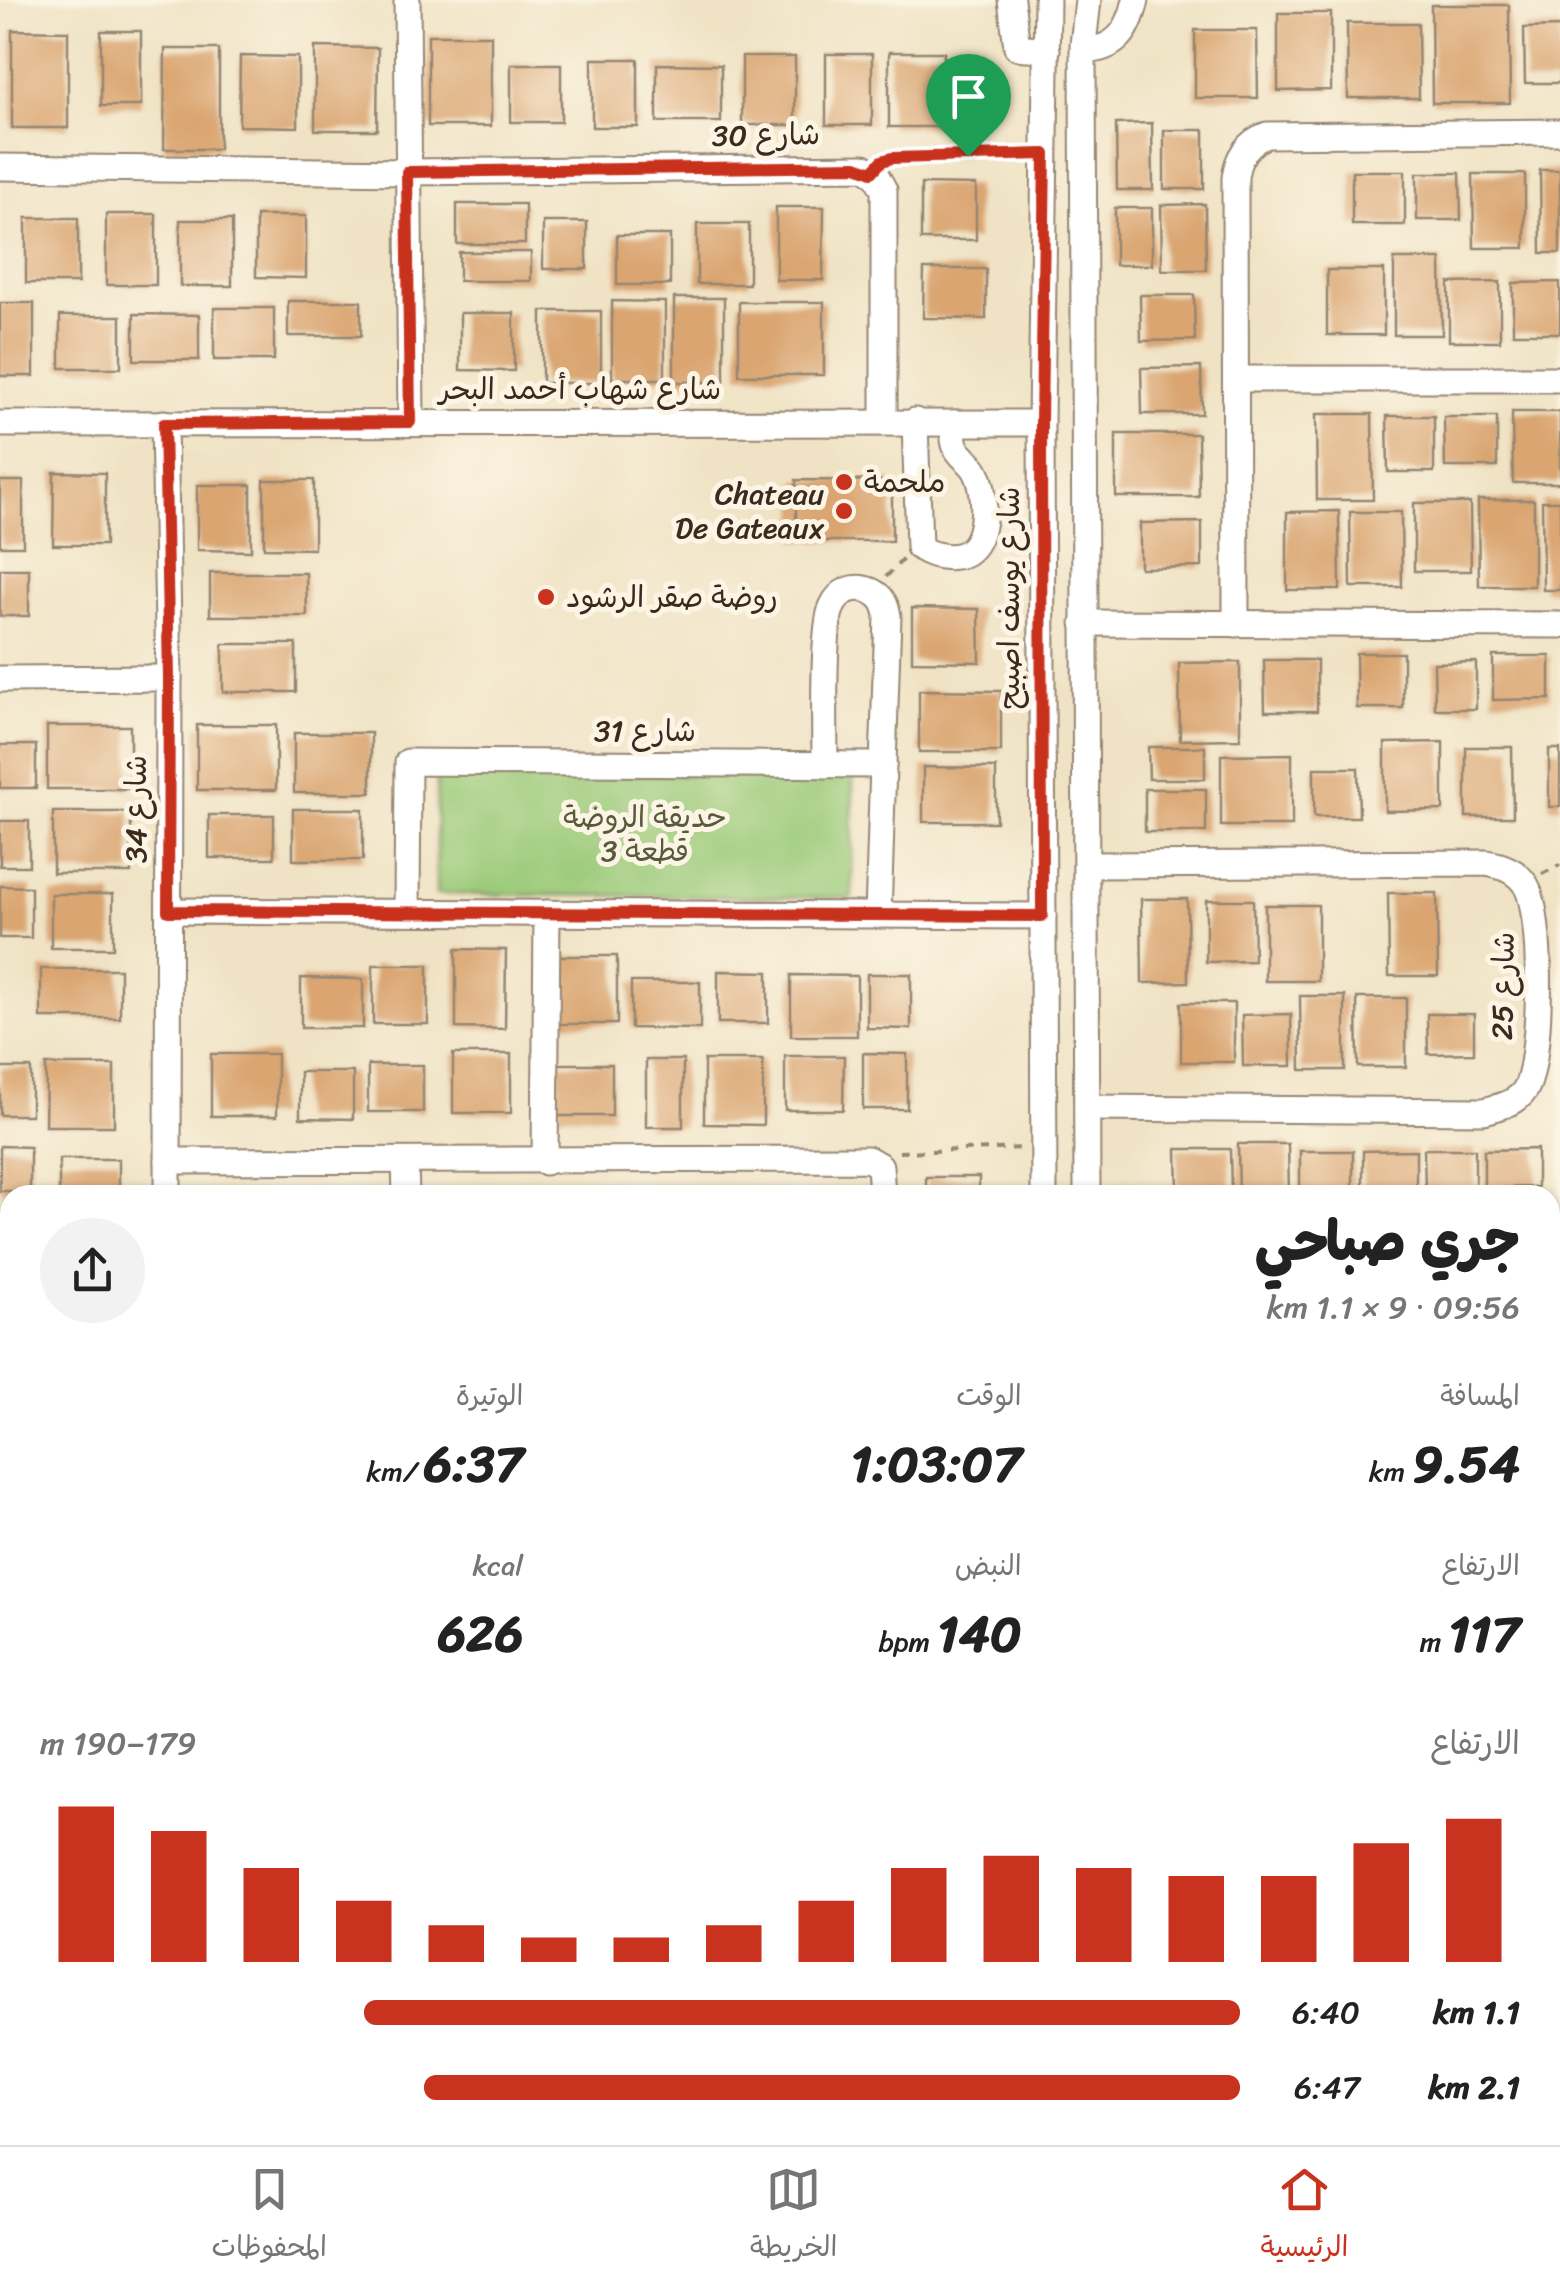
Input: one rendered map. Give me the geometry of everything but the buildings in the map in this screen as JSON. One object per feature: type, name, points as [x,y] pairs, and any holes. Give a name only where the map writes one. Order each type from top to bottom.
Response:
[{"type":"street","points":[[407,0],[410,422]]},
{"type":"street","points":[[1010,0],[1017,47],[1047,46],[1061,32],[1069,32],[1084,48],[1107,47],[1123,35],[1136,0]]},
{"type":"street","name":"شارع يوسف اصبيح","points":[[1044,1171],[1041,422],[1047,0]]},
{"type":"street","points":[[1044,1171],[1051,1178],[1087,1183],[1084,48],[1088,0]]},
{"type":"street","points":[[1236,624],[1235,178],[1240,157],[1254,141],[1279,134],[1560,132]]},
{"type":"street","name":"شارع 30","points":[[0,167],[407,172],[857,166],[872,172]]},
{"type":"street","points":[[872,172],[884,190],[884,421]]},
{"type":"street","points":[[1236,379],[1560,379]]},
{"type":"street","points":[[915,422],[919,547],[934,554],[956,556],[966,553],[976,542],[982,521],[982,489],[978,474],[955,445],[954,422]]},
{"type":"street","name":"شارع شهاب أحمد البحر","points":[[0,424],[1041,422]]},
{"type":"street","name":"شارع 34","points":[[164,424],[169,678],[168,1185]]},
{"type":"street","points":[[915,458],[965,458]]},
{"type":"street","points":[[825,765],[828,616],[842,592],[857,588],[873,592],[883,601],[888,616],[878,914]]},
{"type":"street","points":[[1084,623],[1560,625]]},
{"type":"street","points":[[0,678],[169,678]]},
{"type":"street","name":"شارع 31","points":[[407,912],[408,762],[882,765]]},
{"type":"street","name":"شارع 25","points":[[1088,865],[1486,863],[1504,867],[1525,884],[1534,906],[1549,1021],[1526,1090],[1514,1101],[1484,1111],[1088,1108]]},
{"type":"street","points":[[168,911],[1042,916]]},
{"type":"street","points":[[545,1162],[547,913]]},
{"type":"street","points":[[168,1162],[868,1160],[881,1168],[882,1185]]},
{"type":"street","points":[[404,1162],[405,1185]]},
{"type":"path","points":[[872,172],[882,161],[892,158],[1045,154]]},
{"type":"path","points":[[873,592],[898,563],[919,547]]},
{"type":"path","points":[[877,1163],[892,1154],[914,1149],[1044,1171]]},
{"type":"green space","name":"حديقة الروضة قطعة 3","points":[[437,772],[853,776],[852,898],[436,894]]},
{"type":"place","name":"ملحمة","points":[[844,482]]},
{"type":"place","name":"Chateau De Gateaux","points":[[844,511]]},
{"type":"place","name":"روضة صقر الرشود","points":[[546,597]]},
{"type":"route","points":[[1045,154],[1042,916],[168,911],[164,424],[410,422],[407,172],[857,166],[872,172],[882,161],[892,158],[968,156],[1045,154]]}]
